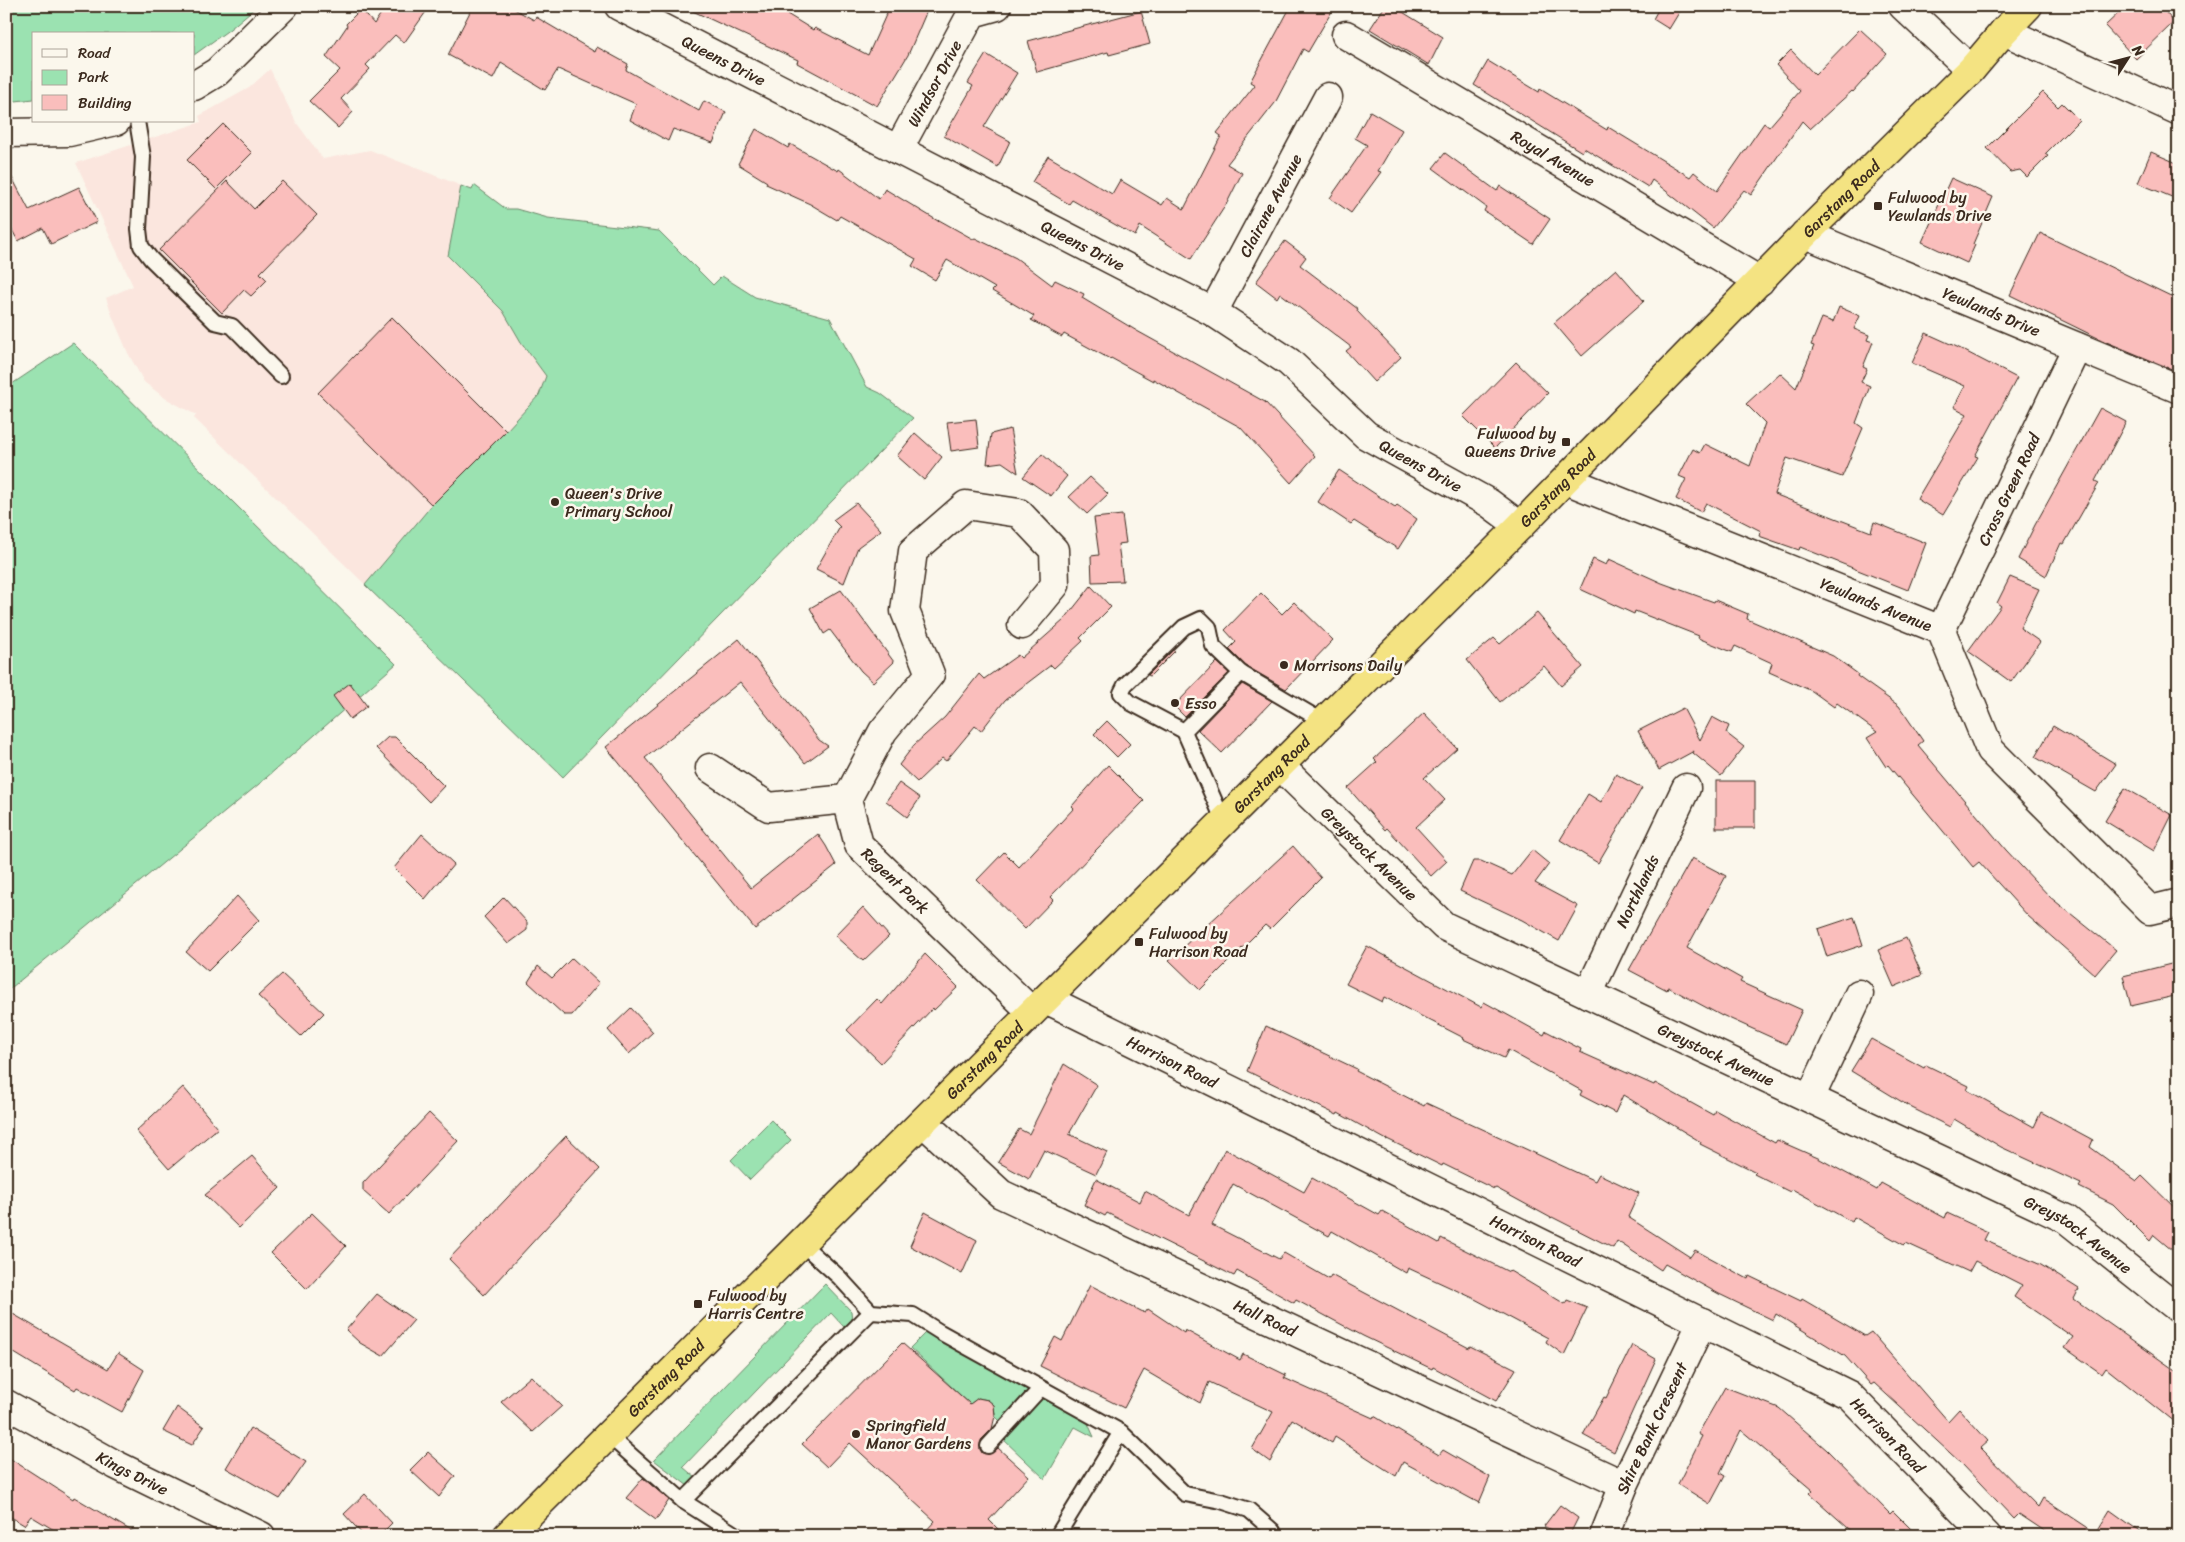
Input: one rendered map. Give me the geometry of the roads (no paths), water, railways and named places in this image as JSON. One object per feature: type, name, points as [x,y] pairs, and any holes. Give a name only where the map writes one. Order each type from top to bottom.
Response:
[{"type":"highway","name":"Garstang Road","points":[[507,1536],[1566,480],[1805,234],[1971,70],[2028,6]]},
{"type":"street","points":[[195,85],[217,72],[284,6]]},
{"type":"street","name":"Windsor Drive","points":[[898,150],[972,13],[997,6]]},
{"type":"street","points":[[1903,6],[1971,70]]},
{"type":"street","name":"Queens Drive","points":[[623,7],[1212,312],[1289,362],[1366,434],[1489,503],[1520,526]]},
{"type":"street","points":[[2004,31],[2179,111]]},
{"type":"street","name":"Royal Avenue","points":[[1346,35],[1760,281]]},
{"type":"street","name":"Clairane Avenue","points":[[1212,312],[1328,97]]},
{"type":"street","points":[[6,133],[69,132],[112,122]]},
{"type":"street","name":"Yewlands Drive","points":[[1805,234],[2179,389]]},
{"type":"street","name":"Cross Green Road","points":[[1941,630],[2077,347]]},
{"type":"street","name":"Yewlands Avenue","points":[[1566,480],[1941,630],[1990,750],[2150,910],[2179,903]]},
{"type":"street","points":[[710,768],[769,806],[847,799],[883,731],[930,674],[905,611],[913,551],[966,505],[1019,513],[1054,550],[1055,585],[1022,625]]},
{"type":"street","name":"Greystock Avenue","points":[[1280,766],[1444,926],[2066,1219],[2179,1309]]},
{"type":"street","name":"Northlands","points":[[1588,994],[1686,788]]},
{"type":"street","name":"Regent Park","points":[[847,799],[859,845],[1039,1006]]},
{"type":"street","points":[[1810,1098],[1859,994]]},
{"type":"street","name":"Harrison Road","points":[[1039,1006],[1702,1322],[1849,1395],[1987,1536]]},
{"type":"street","name":"Hall Road","points":[[923,1122],[1001,1194],[1624,1485]]},
{"type":"street","name":"Shire Bank Crescent","points":[[1604,1536],[1624,1485],[1702,1322]]},
{"type":"street","name":"Kings Drive","points":[[6,1404],[116,1465],[261,1536]]},
{"type":"lane","points":[[137,122],[143,157],[139,229],[141,246],[151,259],[215,322],[232,326],[281,376]]},
{"type":"lane","points":[[1224,822],[1184,731],[1131,703],[1122,693],[1125,685],[1184,627],[1201,619],[1209,627],[1213,646],[1241,673],[1324,722]]},
{"type":"lane","points":[[1184,731],[1241,673]]},
{"type":"lane","points":[[801,1243],[840,1277],[871,1312],[913,1315],[940,1332],[1121,1432],[1185,1494],[1221,1501],[1249,1510],[1273,1531],[1273,1536]]},
{"type":"lane","points":[[683,1501],[871,1312]]},
{"type":"lane","points":[[988,1446],[1041,1388]]},
{"type":"lane","points":[[1058,1536],[1121,1432]]},
{"type":"lane","points":[[608,1435],[683,1501],[738,1536]]},
{"type":"place","name":"Fulwood by Yewlands Drive","points":[[1878,206]]},
{"type":"place","name":"Fulwood by Queens Drive","points":[[1566,442]]},
{"type":"place","name":"Queen's Drive Primary School","points":[[555,502]]},
{"type":"place","name":"Morrisons Daily","points":[[1284,665]]},
{"type":"place","name":"Esso","points":[[1175,703]]},
{"type":"place","name":"Fulwood by Harrison Road","points":[[1139,942]]},
{"type":"place","name":"Fulwood by Harris Centre","points":[[698,1304]]},
{"type":"place","name":"Springfield Manor Gardens","points":[[856,1434]]}]
